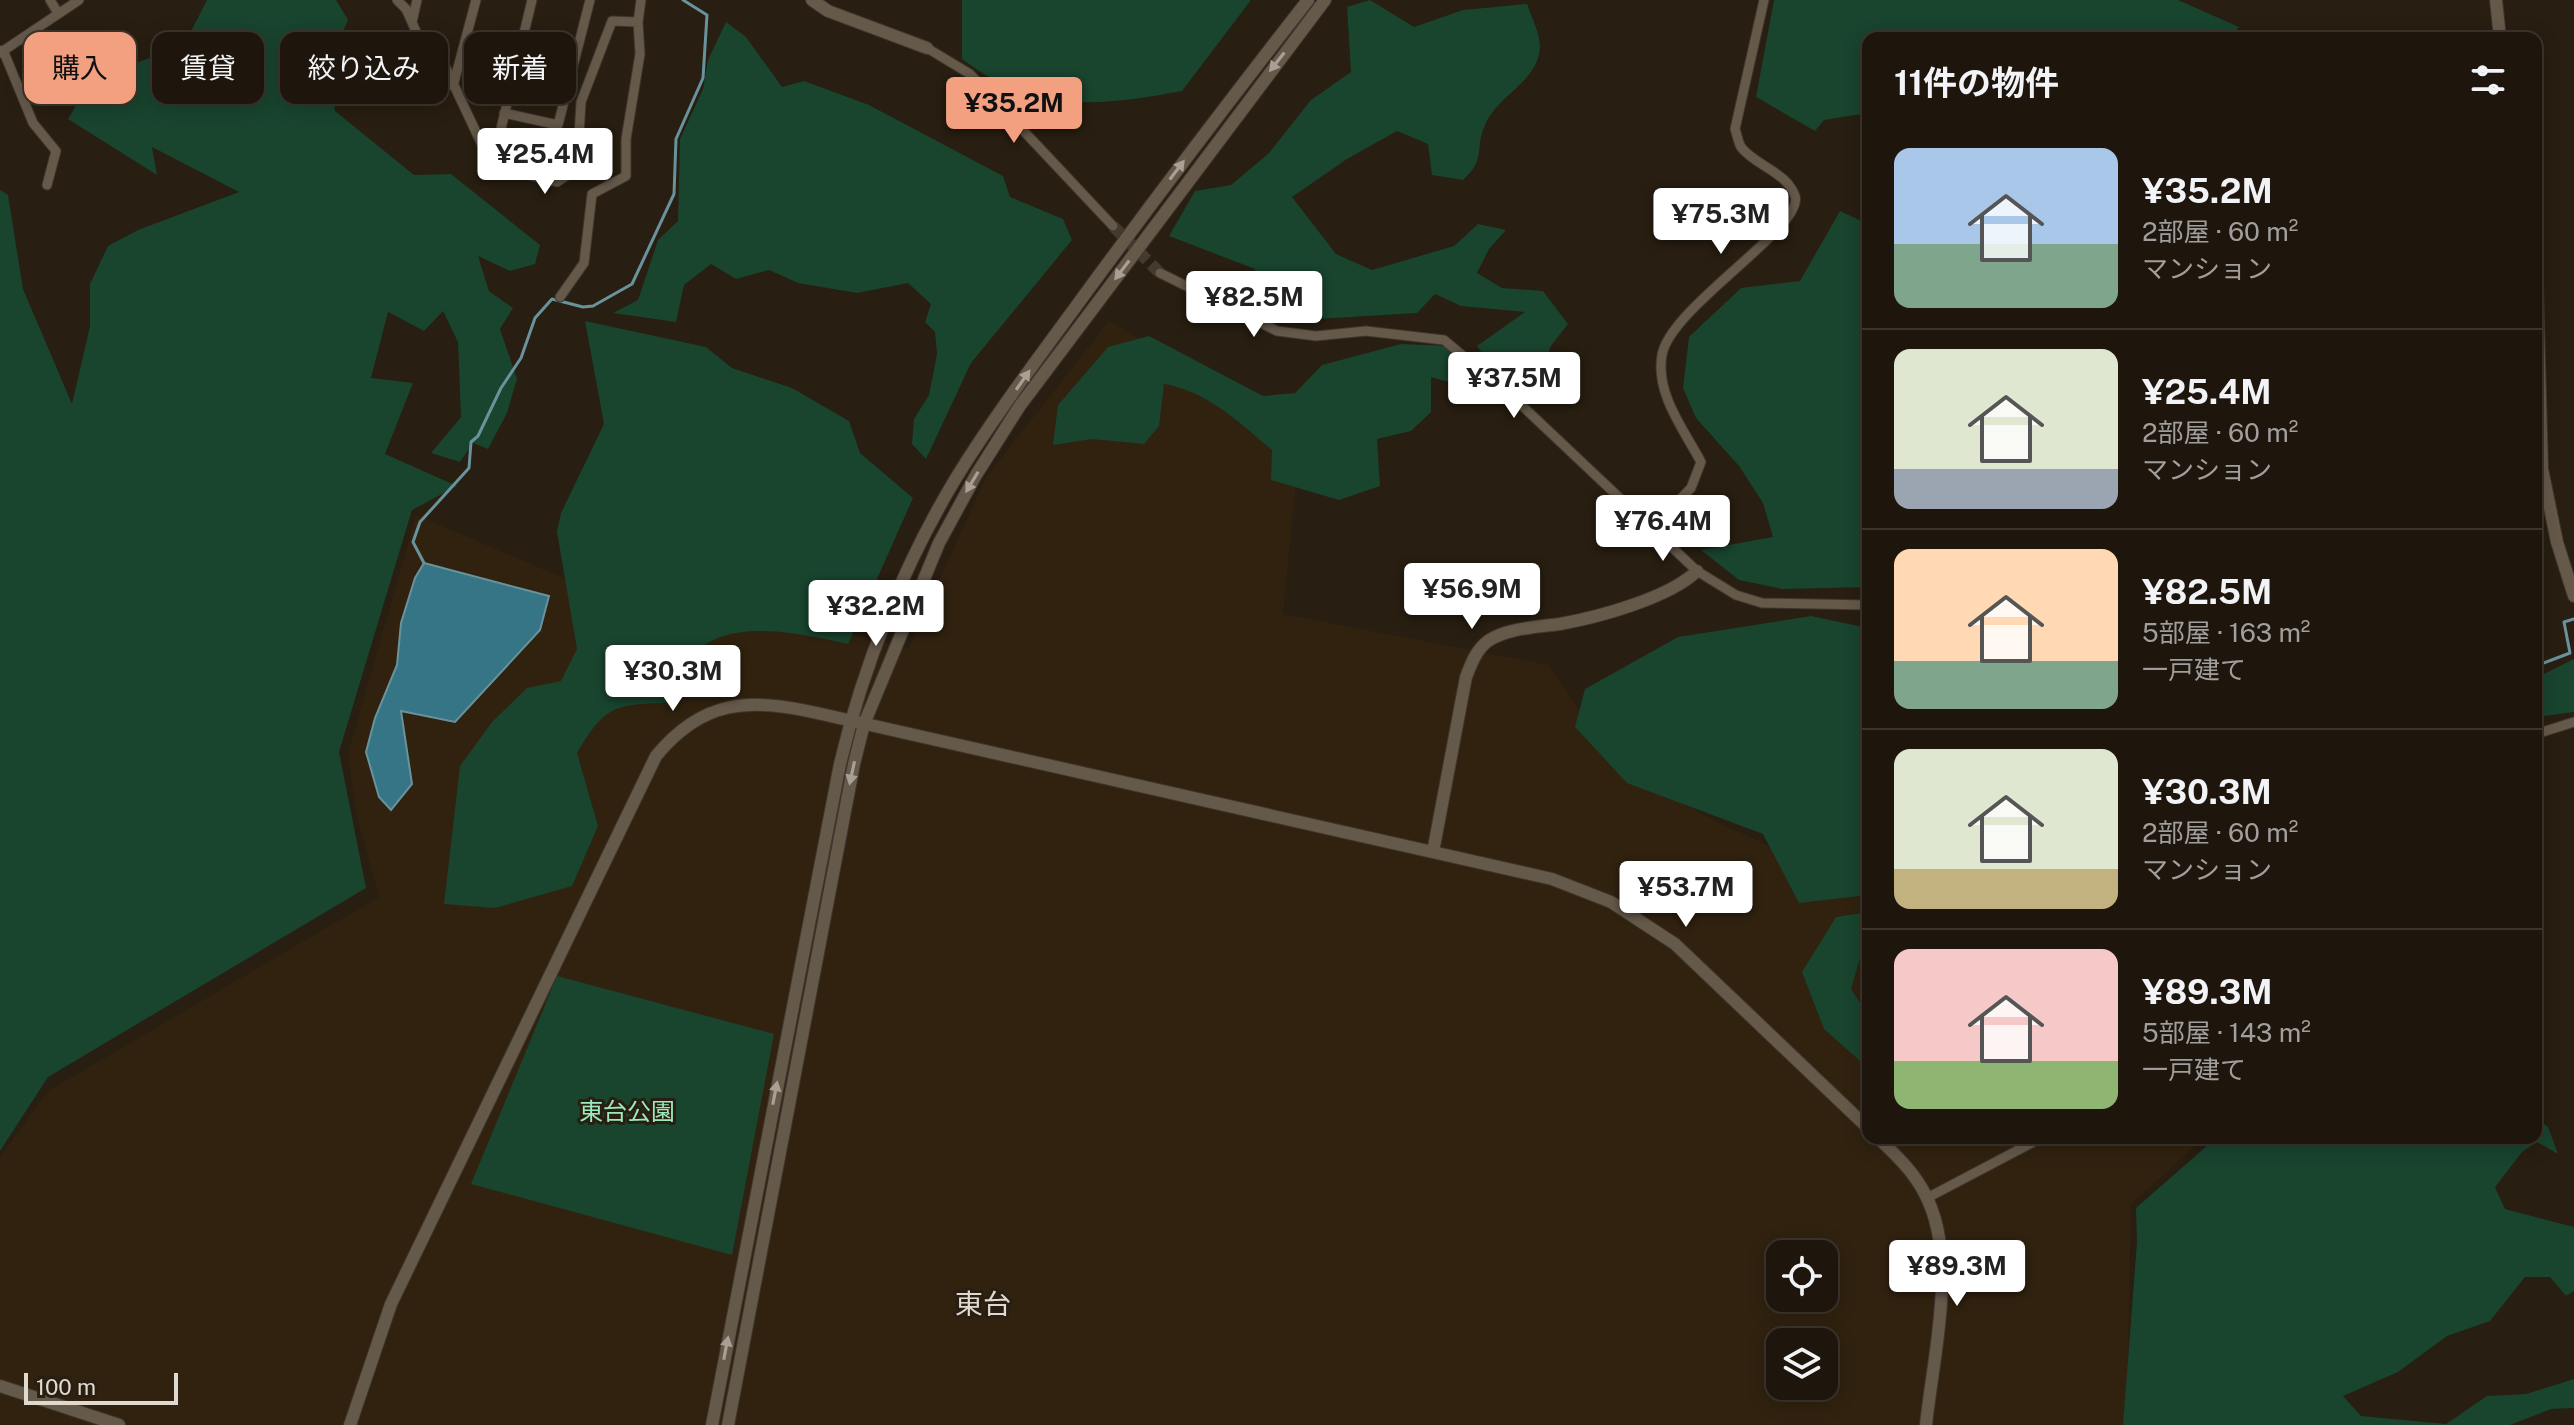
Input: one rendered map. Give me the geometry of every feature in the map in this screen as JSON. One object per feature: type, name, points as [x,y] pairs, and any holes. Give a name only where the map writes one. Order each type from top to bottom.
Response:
[{"type":"street","points":[[50,0],[58,13]]},
{"type":"street","points":[[47,185],[56,151],[33,123],[2,52],[79,0]]},
{"type":"street","points":[[397,0],[412,22],[423,47],[443,62],[492,166],[557,182],[577,169],[581,102],[612,21],[638,22]]},
{"type":"street","points":[[412,22],[417,0]]},
{"type":"street","points":[[453,87],[476,0]]},
{"type":"street","points":[[492,166],[532,0]]},
{"type":"street","points":[[504,113],[558,125],[590,0]]},
{"type":"street","points":[[560,297],[584,263],[592,194],[626,176],[626,139],[640,54],[638,22],[641,0]]},
{"type":"street","points":[[812,0],[828,11],[927,48],[970,74],[1113,226]]},
{"type":"street","points":[[712,1425],[850,720],[910,568],[956,478],[1107,263],[1308,0]]},
{"type":"street","points":[[728,1425],[864,724],[954,511],[998,441],[1325,0]]},
{"type":"street","points":[[1650,530],[1691,488],[1701,462],[1663,390],[1662,353],[1690,313],[1736,264],[1779,231],[1795,212],[1795,195],[1782,179],[1741,146],[1735,129],[1764,0]]},
{"type":"street","points":[[2496,0],[2499,32]]},
{"type":"street","points":[[1160,273],[1277,331],[1316,336],[1366,331],[1444,340],[1517,401],[1650,530],[1697,571],[1736,595],[1762,603],[1862,605]]},
{"type":"street","points":[[2542,483],[2574,596]]},
{"type":"street","points":[[1433,852],[1466,677],[1473,657],[1488,641],[1516,631],[1588,619],[1684,584],[1697,571]]},
{"type":"street","points":[[350,1425],[391,1304],[656,756],[685,726],[719,709],[737,704],[776,704],[1552,879],[1628,911],[1675,944],[1862,1122]]},
{"type":"street","points":[[2542,732],[2574,722]]},
{"type":"street","points":[[1884,1144],[1909,1169],[1927,1198],[1939,1230],[1943,1269],[1926,1425]]},
{"type":"street","points":[[1927,1198],[2030,1144]]},
{"type":"street","points":[[0,1386],[119,1425]]},
{"type":"shaded area","points":[[1109,321],[1301,431],[1283,614],[1549,665],[1620,771],[1723,825],[1862,887],[1862,1144],[2197,1144],[2131,1204],[2127,1425],[0,1425],[0,1157],[48,1091],[379,897],[356,814],[348,754],[416,515],[667,622],[790,618],[908,649],[986,477]]},
{"type":"green space","points":[[207,0],[336,0],[348,20],[343,32],[280,32],[280,104],[334,104],[335,111],[414,175],[451,174],[540,245],[535,264],[510,271],[478,256],[489,291],[513,308],[500,329],[517,379],[507,413],[488,449],[473,443],[460,462],[431,453],[461,417],[458,342],[443,311],[424,331],[388,312],[371,378],[413,383],[385,454],[457,486],[412,510],[339,752],[366,888],[48,1077],[0,1151],[0,190],[8,195],[23,289],[72,404],[90,326],[90,284],[108,246],[138,230],[239,192],[152,147],[157,175],[68,119],[77,104],[136,104],[136,63],[152,57],[152,104],[264,104],[264,32],[191,32]]},
{"type":"green space","points":[[962,0],[1251,0],[1182,91],[1094,102],[1041,97],[1015,89],[962,59]]},
{"type":"green space","points":[[1370,0],[1414,27],[1463,10],[1527,4],[1540,41],[1538,58],[1526,79],[1491,114],[1482,134],[1475,166],[1463,180],[1432,175],[1428,144],[1397,131],[1347,159],[1292,197],[1336,254],[1372,270],[1454,246],[1478,224],[1506,230],[1489,249],[1477,273],[1502,288],[1543,291],[1568,324],[1550,347],[1544,383],[1502,380],[1477,346],[1525,312],[1461,306],[1435,294],[1417,313],[1317,319],[1271,313],[1254,293],[1255,269],[1169,236],[1195,191],[1231,185],[1269,153],[1311,100],[1351,72],[1347,7]]},
{"type":"green space","points":[[1774,0],[2178,0],[2239,27],[2235,32],[1862,32],[1862,114],[1824,120],[1815,131],[1756,97]]},
{"type":"green space","points":[[726,22],[746,37],[782,87],[804,81],[869,105],[1003,176],[1010,197],[1063,219],[1072,240],[971,363],[926,459],[912,444],[914,419],[929,395],[937,354],[935,332],[925,322],[931,304],[908,283],[857,293],[798,283],[769,270],[736,279],[711,264],[684,285],[676,322],[613,313],[638,300],[658,240],[678,221],[680,139],[703,89],[708,60]]},
{"type":"green space","points":[[1840,211],[1862,221],[1862,587],[1782,589],[1739,580],[1701,550],[1773,537],[1763,503],[1739,466],[1696,418],[1683,388],[1689,337],[1741,288],[1800,281]]},
{"type":"green space","points":[[585,321],[706,347],[732,368],[792,388],[849,421],[860,453],[913,498],[848,644],[772,631],[731,634],[714,640],[694,655],[668,703],[623,707],[595,726],[577,753],[598,826],[572,886],[495,908],[444,904],[460,766],[492,722],[527,688],[561,681],[577,649],[557,532],[561,513],[604,424]]},
{"type":"green space","points":[[1149,336],[1263,396],[1295,393],[1322,365],[1401,344],[1451,346],[1496,386],[1470,388],[1431,377],[1431,412],[1411,431],[1377,439],[1380,486],[1339,500],[1271,480],[1272,450],[1209,401],[1195,393],[1164,384],[1159,426],[1144,444],[1092,439],[1053,445],[1058,405],[1108,347]]},
{"type":"green space","points":[[1811,616],[1862,627],[1862,896],[1799,903],[1763,834],[1627,783],[1575,727],[1585,689],[1678,637]]},
{"type":"green space","points":[[2574,659],[2574,712],[2542,716],[2542,675]]},
{"type":"green space","points":[[1862,913],[1862,956],[1851,989],[1862,1006],[1862,1063],[1824,1029],[1802,972],[1836,917]]},
{"type":"green space","name":"東台公園","points":[[557,976],[774,1034],[732,1255],[471,1184]]},
{"type":"green space","points":[[2542,1122],[2548,1127],[2558,1154],[2540,1144]]},
{"type":"green space","points":[[2209,1144],[2534,1144],[2522,1152],[2495,1187],[2505,1209],[2574,1227],[2574,1291],[2566,1296],[2550,1277],[2525,1277],[2490,1321],[2447,1336],[2398,1372],[2343,1396],[2361,1416],[2446,1424],[2487,1396],[2526,1394],[2574,1379],[2574,1408],[2551,1409],[2510,1425],[2123,1425],[2137,1242],[2136,1208]]},
{"type":"water","points":[[424,563],[549,596],[540,630],[455,722],[401,711],[412,784],[391,810],[379,797],[366,752],[375,718],[397,665],[401,623],[415,578]]},
{"type":"waterway","points":[[424,563],[413,542],[420,522],[469,468],[471,442],[478,436],[501,388],[521,358],[535,318],[552,299],[583,307],[593,306],[632,284],[674,194],[676,139],[703,78],[707,15],[683,0]]},
{"type":"waterway","points":[[2542,664],[2570,653],[2564,622],[2574,619]]},
{"type":"tunnel","points":[[1113,226],[1160,273]]},
{"type":"district","name":"東台","points":[[983,1303]]}]
